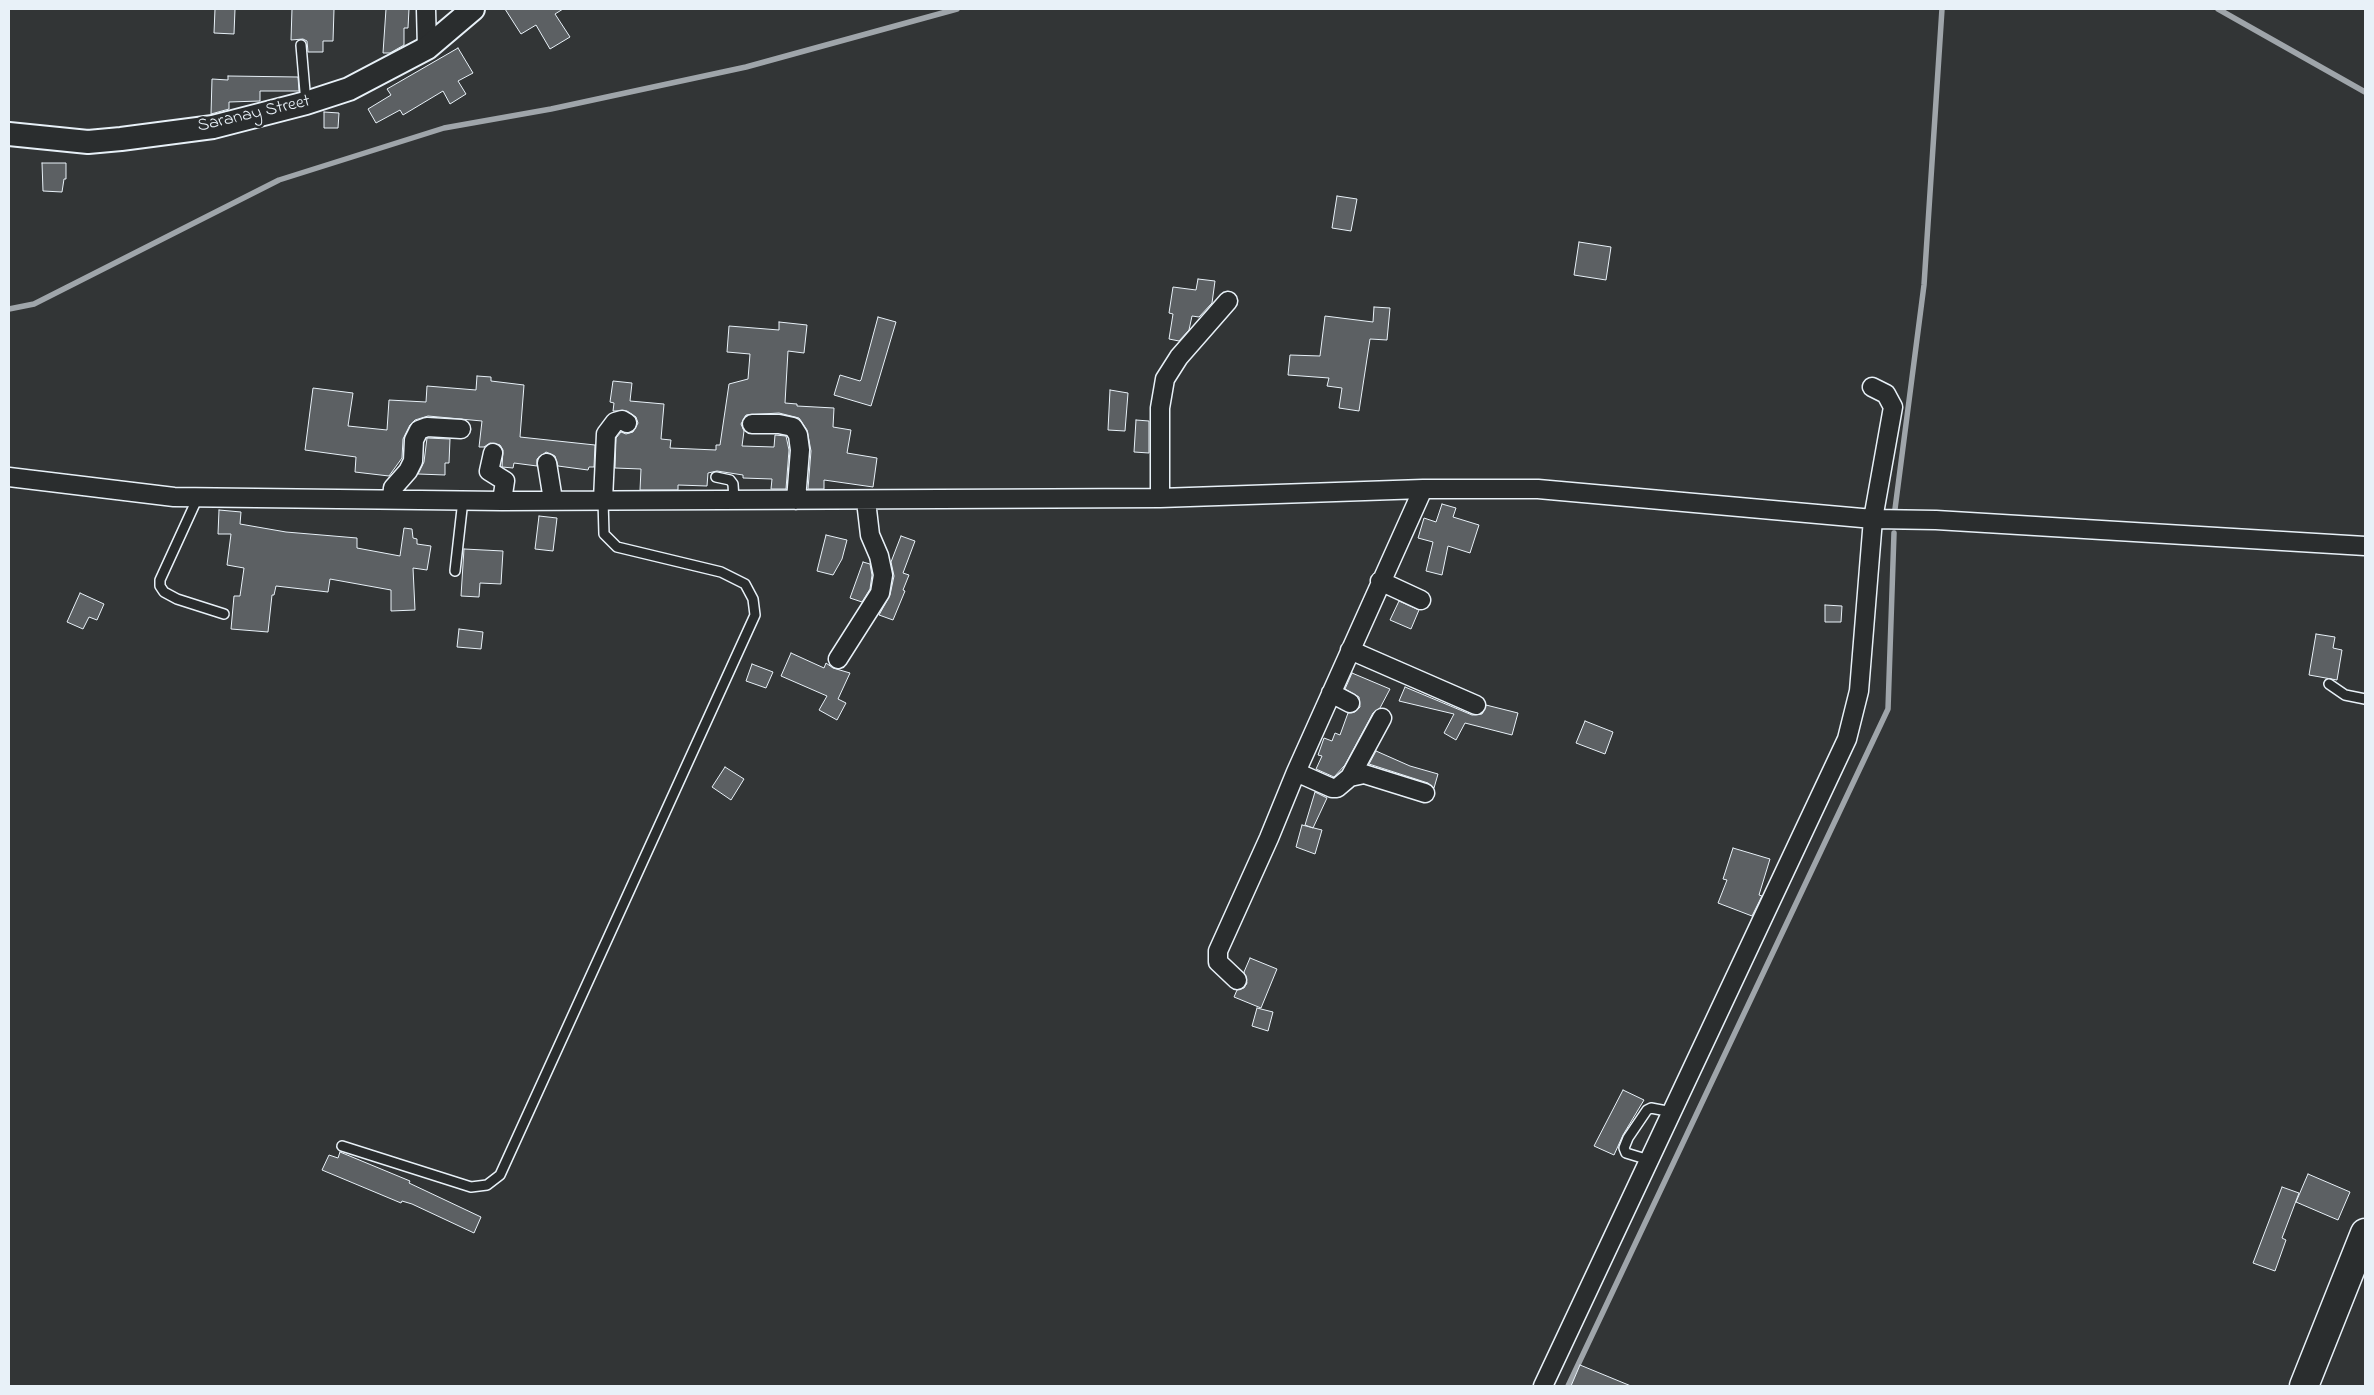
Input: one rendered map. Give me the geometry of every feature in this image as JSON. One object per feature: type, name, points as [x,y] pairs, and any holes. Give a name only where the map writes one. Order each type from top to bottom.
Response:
[{"type":"main road","points":[[2304,1386],[2365,1232]]},
{"type":"street","points":[[426,9],[427,48]]},
{"type":"street","name":"Saranay Street","points":[[9,134],[88,142],[214,127],[306,103],[349,89],[427,48],[473,9]]},
{"type":"street","points":[[1160,498],[1160,408],[1165,380],[1179,357],[1228,301]]},
{"type":"street","points":[[1543,1386],[1847,740],[1859,690],[1873,519],[1893,407],[1886,394],[1872,387]]},
{"type":"street","points":[[603,500],[606,434],[615,422],[622,420],[627,423]]},
{"type":"street","points":[[752,424],[779,424],[793,427],[798,434],[800,450],[796,500]]},
{"type":"street","points":[[392,499],[393,488],[408,471],[413,461],[414,440],[419,430],[427,427],[461,429]]},
{"type":"street","points":[[493,453],[489,471],[505,482],[502,501]]},
{"type":"street","points":[[547,463],[553,500]]},
{"type":"street","points":[[9,477],[174,497],[502,501],[866,501],[1160,498],[1423,489],[1538,489],[1873,519],[1936,520],[2365,546]]},
{"type":"street","points":[[1237,980],[1218,962],[1218,951],[1380,581],[1423,489]]},
{"type":"street","points":[[838,659],[880,593],[883,575],[879,556],[870,535],[866,501]]},
{"type":"street","points":[[1380,581],[1422,600]]},
{"type":"street","points":[[1350,650],[1476,705]]},
{"type":"street","points":[[1331,693],[1350,703]]},
{"type":"street","points":[[1296,772],[1332,788],[1337,788],[1350,777],[1382,718]]},
{"type":"street","points":[[1350,777],[1364,774],[1375,776],[1425,793]]},
{"type":"lane","points":[[301,46],[306,103]]},
{"type":"lane","points":[[716,477],[730,480],[733,484],[734,500]]},
{"type":"lane","points":[[198,497],[160,580],[160,586],[164,592],[178,599],[224,614]]},
{"type":"lane","points":[[455,571],[462,500]]},
{"type":"lane","points":[[342,1146],[471,1187],[487,1186],[500,1175],[756,615],[753,599],[745,584],[721,572],[617,547],[604,534],[603,500]]},
{"type":"lane","points":[[2329,684],[2345,694],[2365,699]]},
{"type":"lane","points":[[1649,1160],[1626,1153],[1624,1148],[1628,1138],[1647,1110],[1651,1108],[1672,1112]]},
{"type":"building","points":[[215,9],[235,9],[234,34],[214,33]]},
{"type":"building","points":[[292,9],[334,9],[333,41],[323,41],[323,52],[308,52],[307,41],[303,39],[291,40]]},
{"type":"building","points":[[386,9],[409,9],[408,28],[404,28],[404,45],[390,53],[383,53]]},
{"type":"building","points":[[505,9],[563,9],[555,14],[570,37],[550,49],[536,25],[521,34]]},
{"type":"building","points":[[458,48],[473,73],[458,81],[466,94],[450,104],[443,91],[403,115],[400,110],[376,123],[368,109],[391,95],[387,89]]},
{"type":"building","points":[[228,76],[298,77],[299,91],[260,91],[260,101],[229,102],[229,109],[211,114],[212,79],[228,80]]},
{"type":"building","points":[[324,112],[339,113],[338,128],[324,128]]},
{"type":"building","points":[[42,163],[66,163],[66,179],[64,179],[62,192],[43,191]]},
{"type":"building","points":[[1337,196],[1357,199],[1351,231],[1332,228]]},
{"type":"building","points":[[1579,242],[1611,247],[1606,280],[1574,275]]},
{"type":"building","points":[[1198,279],[1215,281],[1212,303],[1199,317],[1192,316],[1189,330],[1179,341],[1169,339],[1173,314],[1169,313],[1173,287],[1196,290]]},
{"type":"building","points":[[1374,307],[1390,308],[1387,340],[1370,339],[1359,411],[1339,408],[1342,388],[1327,386],[1329,378],[1288,375],[1290,355],[1320,356],[1325,316],[1373,322]]},
{"type":"building","points":[[878,317],[896,322],[871,406],[834,395],[840,375],[861,380]]},
{"type":"building","points":[[779,322],[807,325],[804,353],[788,351],[785,403],[797,404],[797,406],[834,408],[833,427],[851,430],[847,453],[877,458],[873,487],[824,480],[824,489],[808,489],[811,451],[807,430],[799,418],[779,413],[746,415],[741,424],[744,431],[742,446],[774,447],[775,435],[786,436],[789,450],[786,489],[771,489],[772,479],[743,478],[743,475],[717,471],[708,473],[707,486],[678,485],[678,490],[640,490],[641,469],[615,468],[616,438],[621,432],[626,434],[633,432],[638,423],[636,417],[627,411],[613,411],[614,403],[610,402],[613,381],[632,383],[630,401],[664,404],[661,439],[671,440],[670,448],[716,450],[716,445],[720,445],[729,384],[748,379],[750,354],[727,352],[729,326],[779,330]]},
{"type":"building","points":[[477,376],[491,377],[491,381],[524,385],[520,437],[595,445],[594,467],[589,467],[588,470],[558,466],[555,456],[546,452],[537,459],[537,466],[514,463],[513,468],[502,467],[503,450],[500,445],[490,443],[484,447],[479,447],[482,421],[428,416],[415,420],[410,425],[403,439],[402,458],[389,476],[355,472],[356,457],[305,450],[313,388],[353,393],[348,426],[387,430],[389,400],[426,402],[427,386],[476,390]]},
{"type":"building","points":[[1110,390],[1128,393],[1125,431],[1108,430]]},
{"type":"building","points":[[1136,420],[1149,421],[1149,453],[1134,452]]},
{"type":"building","points":[[427,438],[450,439],[449,463],[445,463],[445,475],[418,474],[424,462]]},
{"type":"building","points":[[1442,504],[1456,508],[1453,517],[1479,525],[1470,553],[1448,546],[1442,575],[1426,571],[1433,542],[1418,538],[1424,518],[1436,522]]},
{"type":"building","points":[[219,510],[241,512],[240,524],[286,532],[357,538],[357,548],[400,556],[404,528],[412,529],[413,538],[417,539],[417,544],[431,546],[427,570],[413,568],[415,610],[391,611],[391,590],[330,579],[328,592],[276,586],[274,595],[272,595],[268,632],[231,629],[234,596],[240,596],[244,568],[227,565],[231,534],[218,534]]},
{"type":"building","points":[[539,516],[557,518],[553,551],[535,549]]},
{"type":"building","points":[[826,535],[847,540],[842,559],[833,575],[817,571]]},
{"type":"building","points":[[901,536],[915,541],[903,573],[909,575],[903,590],[905,591],[893,620],[879,615],[890,595],[894,576],[891,562]]},
{"type":"building","points":[[464,549],[503,551],[501,584],[480,583],[479,597],[461,596]]},
{"type":"building","points":[[863,562],[870,564],[872,575],[870,589],[862,602],[850,598]]},
{"type":"building","points":[[80,593],[104,604],[97,620],[89,617],[83,629],[67,622]]},
{"type":"building","points":[[1399,601],[1419,610],[1411,629],[1390,620]]},
{"type":"building","points":[[1825,605],[1842,606],[1841,622],[1825,622]]},
{"type":"building","points":[[459,629],[483,632],[481,649],[457,647]]},
{"type":"building","points":[[2316,634],[2335,637],[2333,648],[2342,650],[2337,680],[2309,675]]},
{"type":"building","points":[[791,653],[824,668],[826,663],[833,668],[850,673],[838,699],[846,703],[837,720],[819,710],[827,696],[781,676]]},
{"type":"building","points":[[752,664],[773,672],[766,688],[746,681]]},
{"type":"building","points":[[1352,673],[1390,689],[1380,708],[1373,713],[1345,765],[1334,777],[1316,769],[1322,756],[1318,755],[1324,738],[1332,741],[1335,733],[1340,735],[1348,713],[1355,712],[1360,707],[1359,697],[1345,689]]},
{"type":"building","points":[[1405,687],[1472,715],[1482,714],[1486,705],[1518,713],[1512,735],[1465,723],[1456,740],[1444,733],[1454,714],[1399,701]]},
{"type":"building","points":[[1585,721],[1613,732],[1605,754],[1576,743]]},
{"type":"building","points":[[1376,751],[1410,766],[1438,774],[1434,788],[1428,783],[1369,764]]},
{"type":"building","points":[[725,767],[744,779],[731,800],[712,787]]},
{"type":"building","points":[[1315,792],[1327,798],[1313,828],[1305,825]]},
{"type":"building","points":[[1302,825],[1322,830],[1315,854],[1296,847]]},
{"type":"building","points":[[1733,848],[1770,859],[1759,895],[1762,896],[1752,916],[1718,903],[1727,880],[1723,879]]},
{"type":"building","points":[[1250,958],[1277,969],[1261,1008],[1234,997],[1237,990],[1244,988],[1247,983],[1244,972]]},
{"type":"building","points":[[1257,1008],[1273,1012],[1268,1031],[1252,1026]]},
{"type":"building","points":[[1623,1090],[1644,1100],[1623,1135],[1614,1155],[1594,1146]]},
{"type":"building","points":[[340,1152],[410,1181],[409,1183],[481,1217],[474,1233],[412,1204],[402,1201],[401,1203],[322,1170],[329,1155],[338,1158]]},
{"type":"building","points":[[2308,1174],[2350,1192],[2338,1220],[2296,1202]]},
{"type":"building","points":[[2282,1187],[2299,1193],[2282,1238],[2286,1240],[2275,1271],[2253,1263]]},
{"type":"building","points":[[1580,1365],[1631,1386],[1571,1386]]},
{"type":"waterway","points":[[9,309],[34,304],[279,180],[444,128],[551,109],[746,67],[957,9]]},
{"type":"waterway","points":[[1895,509],[1924,285],[1942,9]]},
{"type":"waterway","points":[[2218,9],[2365,92]]},
{"type":"waterway","points":[[1568,1386],[1888,709],[1894,533]]}]
